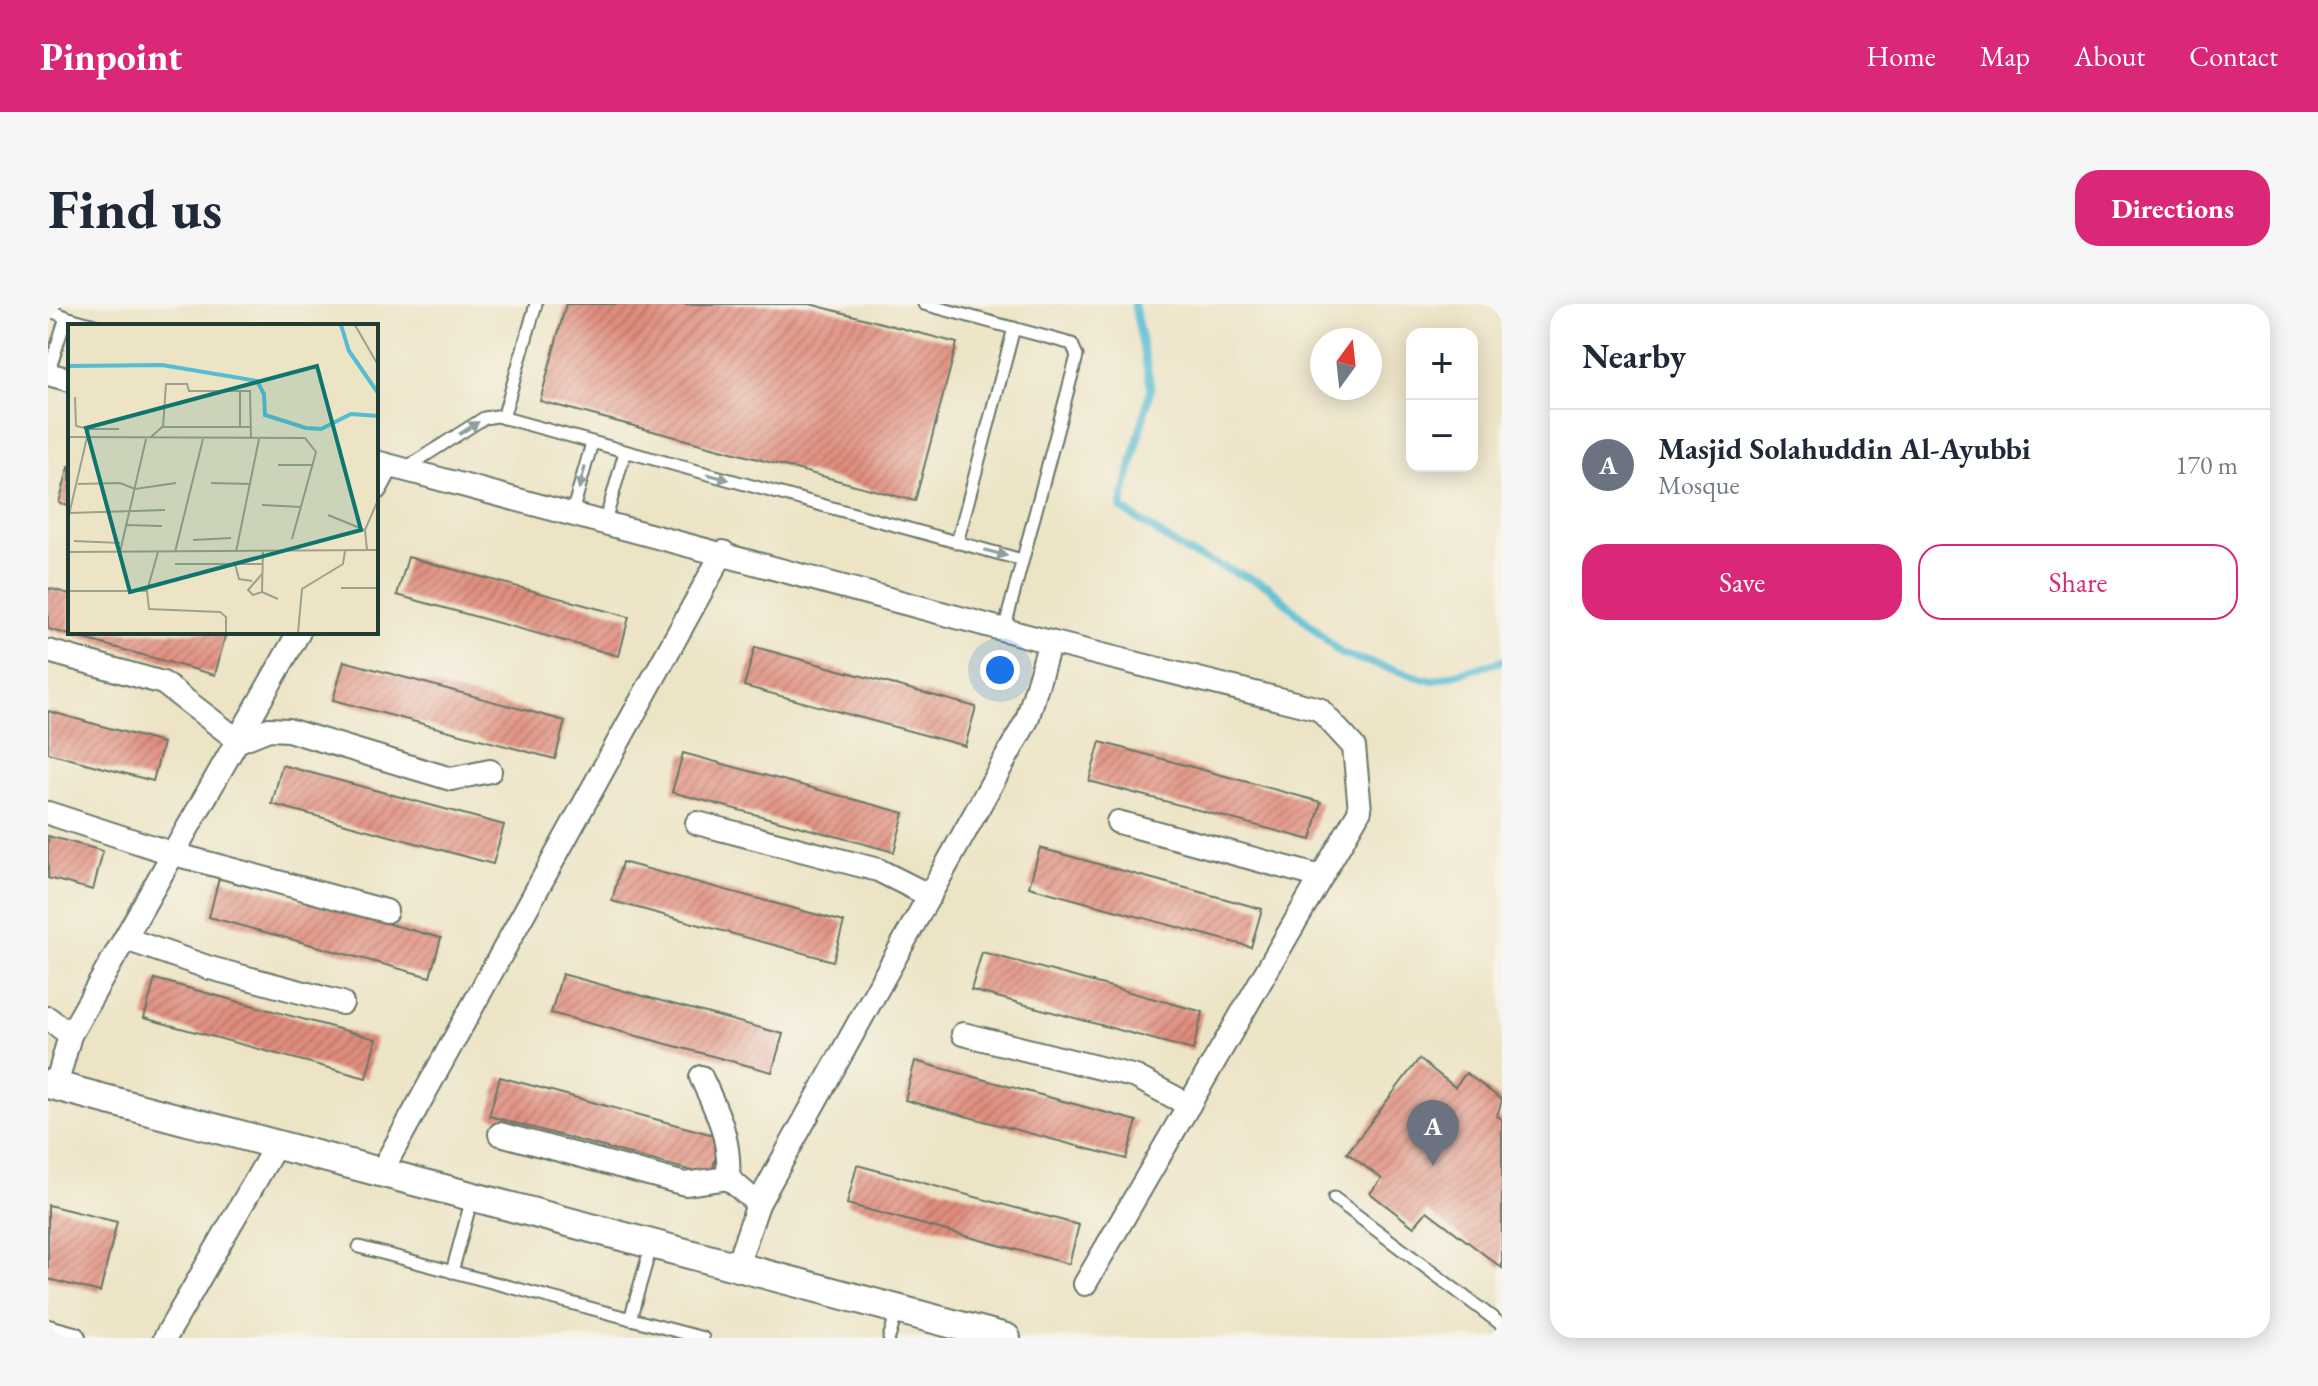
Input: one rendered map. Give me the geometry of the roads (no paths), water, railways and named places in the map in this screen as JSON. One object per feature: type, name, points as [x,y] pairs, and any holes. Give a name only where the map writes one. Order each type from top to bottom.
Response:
[{"type":"street","points":[[48,374],[68,379]]},
{"type":"street","points":[[378,485],[389,466],[723,552],[1004,630],[1319,709],[1354,747],[1360,810],[1085,1284]]},
{"type":"street","points":[[380,1174],[723,552]]},
{"type":"street","points":[[298,634],[70,1035],[52,1085],[651,1247],[1006,1338]]},
{"type":"street","points":[[736,1269],[758,1204],[1027,720],[1050,642]]},
{"type":"street","points":[[48,651],[163,683],[239,741]]},
{"type":"street","points":[[239,741],[269,729],[288,730],[451,779],[490,771]]},
{"type":"street","points":[[48,813],[174,854],[386,911]]},
{"type":"street","points":[[1118,822],[1321,877]]},
{"type":"street","points":[[697,823],[878,870],[930,896]]},
{"type":"street","points":[[126,939],[210,968],[342,1003]]},
{"type":"street","points":[[48,1018],[70,1035]]},
{"type":"street","points":[[963,1034],[1136,1077],[1189,1105]]},
{"type":"street","points":[[701,1077],[723,1126],[730,1154],[728,1178]]},
{"type":"street","points":[[500,1134],[685,1184],[728,1178],[758,1204]]},
{"type":"street","points":[[165,1338],[276,1145]]},
{"type":"street","points":[[48,1331],[74,1338]]},
{"type":"lane","points":[[503,418],[536,304]]},
{"type":"lane","points":[[924,304],[1072,344],[1077,356],[1004,630]]},
{"type":"lane","points":[[48,310],[91,324]]},
{"type":"lane","points":[[48,374],[66,317]]},
{"type":"lane","points":[[957,543],[1014,328]]},
{"type":"lane","points":[[389,466],[484,418],[503,418],[1022,560]]},
{"type":"lane","points":[[572,513],[592,443]]},
{"type":"lane","points":[[605,522],[625,452]]},
{"type":"lane","points":[[452,1272],[473,1198]]},
{"type":"lane","points":[[1334,1198],[1502,1325]]},
{"type":"lane","points":[[359,1247],[703,1338]]},
{"type":"lane","points":[[630,1319],[651,1247]]},
{"type":"lane","points":[[889,1338],[898,1308]]},
{"type":"waterway","points":[[1134,304],[1151,387],[1121,508],[1185,551],[1268,586],[1341,654],[1432,681],[1502,661]]},
{"type":"place","name":"Masjid Solahuddin Al-Ayubbi","points":[[1433,1166]]}]
